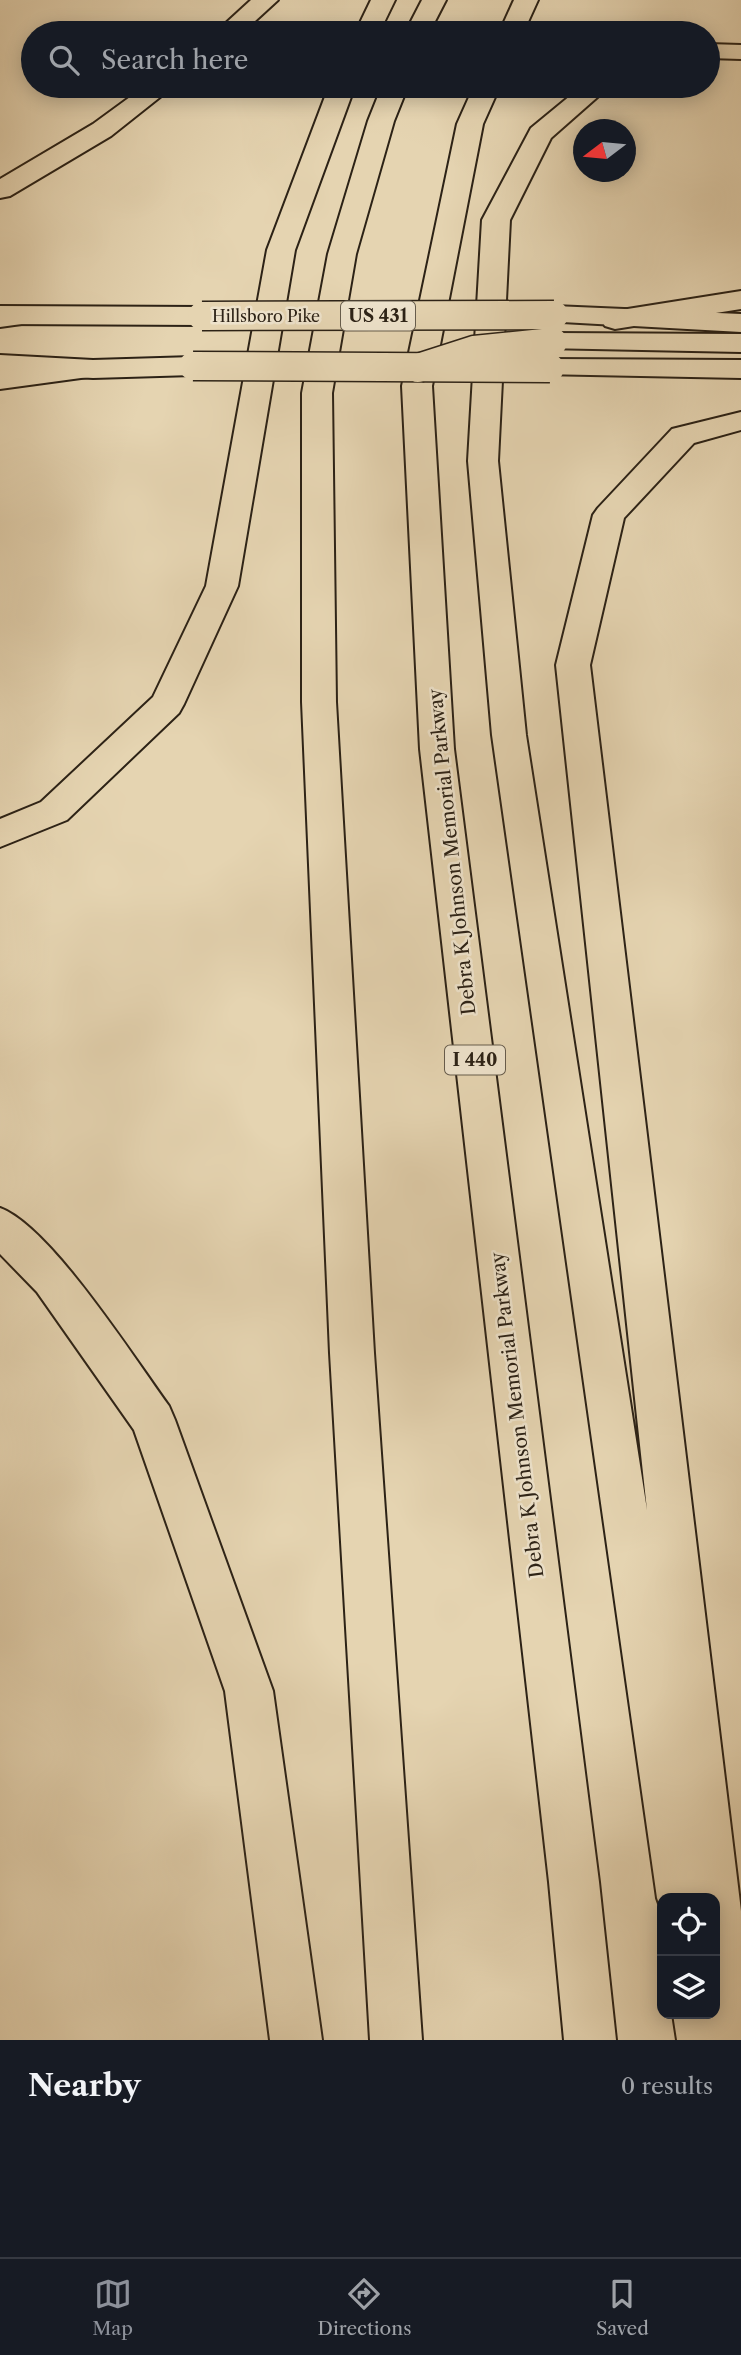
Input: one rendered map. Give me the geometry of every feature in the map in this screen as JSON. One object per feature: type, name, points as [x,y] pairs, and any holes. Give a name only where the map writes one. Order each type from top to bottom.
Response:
[{"type":"main road","points":[[242,21],[267,0]]},
{"type":"main road","points":[[373,21],[383,0]]},
{"type":"main road","points":[[423,21],[434,0]]},
{"type":"main road","points":[[516,21],[526,0]]},
{"type":"main road","points":[[720,51],[741,52]]},
{"type":"main road","points":[[0,190],[102,130],[144,98]]},
{"type":"main road","points":[[0,834],[54,811],[167,704],[222,586],[281,250],[338,98]]},
{"type":"main road","points":[[390,98],[342,254],[317,393],[319,702],[352,1353],[396,2040]]},
{"type":"main road","name":"Debra K Johnson Memorial Parkway","points":[[482,98],[470,124],[417,386],[437,749],[574,1882],[590,2040]]},
{"type":"main road","points":[[583,98],[540,134],[496,220],[483,461],[509,735],[681,1893]]},
{"type":"main road","points":[[615,320],[741,300]]},
{"type":"main road","name":"Hillsboro Pike","points":[[9,317],[202,316],[552,342],[741,369]]},
{"type":"main road","name":"Hillsboro Pike","points":[[0,364],[93,369],[193,366],[418,368],[552,342],[615,320],[741,323]]},
{"type":"main road","points":[[552,342],[741,343]]},
{"type":"main road","points":[[0,380],[93,369]]},
{"type":"main road","points":[[713,1893],[573,665],[609,515],[684,436],[741,421]]},
{"type":"main road","points":[[0,1226],[52,1279],[153,1420],[158,1433],[250,1691],[296,2040]]},
{"type":"main road","points":[[720,1951],[730,2040]]},
{"type":"main road","points":[[700,2019],[703,2040]]}]
